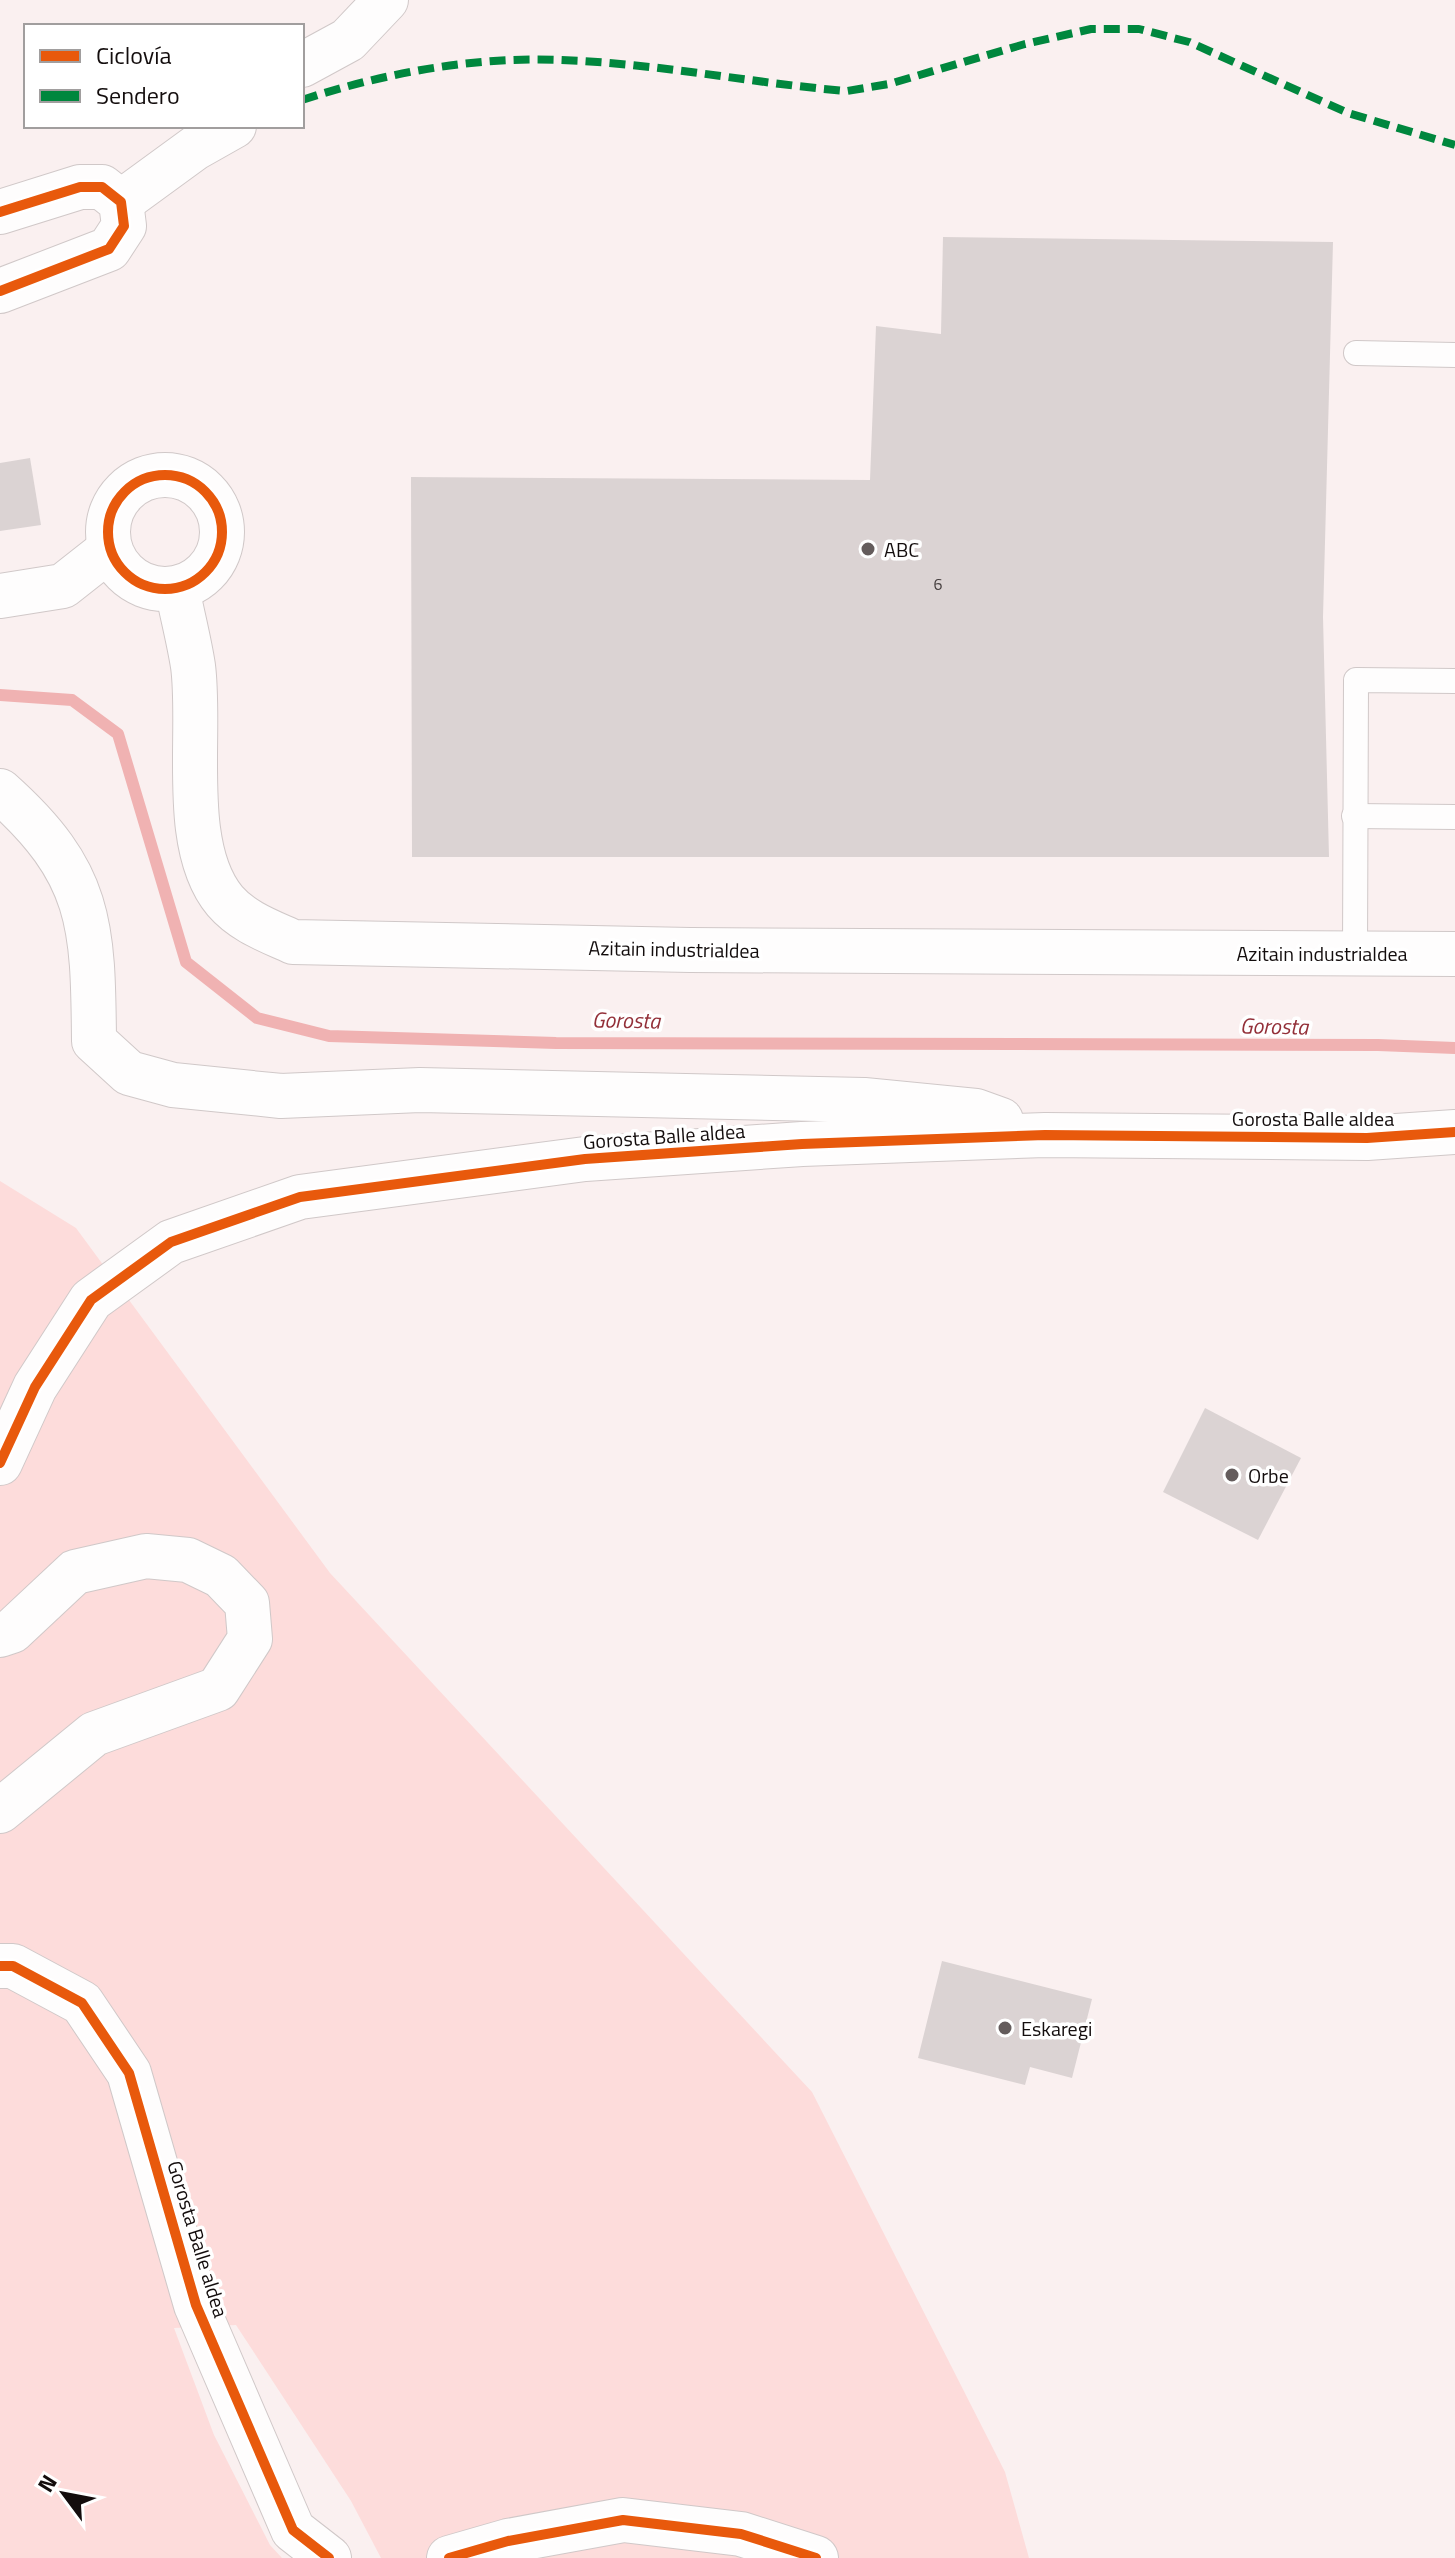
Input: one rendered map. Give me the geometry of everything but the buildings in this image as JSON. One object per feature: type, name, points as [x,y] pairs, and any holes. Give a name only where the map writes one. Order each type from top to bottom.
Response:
[{"type":"street","points":[[304,64],[348,40],[386,0]]},
{"type":"street","points":[[121,202],[195,148],[230,128]]},
{"type":"street","points":[[0,212],[80,187],[102,187],[121,202],[124,226],[109,249],[0,291]]},
{"type":"street","points":[[163,474],[183,477],[204,490],[216,507],[222,526],[221,543],[213,562],[199,578],[177,588],[153,588],[136,582],[119,566],[110,549],[107,530],[112,508],[123,493],[143,479],[163,474]]},
{"type":"street","points":[[0,596],[63,586],[110,549]]},
{"type":"street","name":"Azitain industrialdea","points":[[177,588],[193,666],[197,801],[208,870],[225,901],[243,916],[293,942],[690,950],[1455,954]]},
{"type":"street","points":[[0,791],[54,846],[75,881],[93,967],[94,1041],[129,1073],[173,1085],[281,1096],[420,1090],[864,1100],[976,1111],[1045,1135]]},
{"type":"street","name":"Gorosta Balle aldea","points":[[0,1463],[35,1387],[91,1300],[171,1242],[300,1197],[585,1159],[802,1144],[1045,1135],[1367,1138],[1455,1132]]},
{"type":"street","points":[[0,1635],[12,1631],[75,1572],[146,1556],[188,1560],[221,1576],[247,1603],[250,1639],[218,1689],[94,1734],[0,1811]]},
{"type":"street","name":"Gorosta Balle aldea","points":[[0,1966],[13,1966],[82,2003],[129,2073],[196,2305],[293,2530],[329,2558]]},
{"type":"street","points":[[449,2558],[508,2541],[623,2520],[741,2534],[816,2558]]},
{"type":"lane","points":[[1356,353],[1455,355]]},
{"type":"lane","points":[[1355,953],[1356,680],[1455,681]]},
{"type":"lane","points":[[1354,816],[1455,817]]},
{"type":"shaded area","points":[[0,1181],[76,1228],[330,1573],[812,2092],[1005,2472],[1029,2558],[381,2558],[351,2501],[236,2325],[174,2328],[214,2435],[270,2545],[282,2558],[0,2558]]},
{"type":"waterway","name":"Gorosta","points":[[0,695],[72,700],[118,734],[186,962],[257,1018],[329,1036],[556,1043],[1378,1045],[1455,1048]]},
{"type":"marked path","points":[[304,99],[406,73],[459,64],[512,60],[596,62],[847,91],[889,84],[1025,44],[1091,29],[1139,29],[1189,42],[1348,113],[1455,145]]},
{"type":"cycle path","points":[[0,212],[80,187],[102,187],[121,202],[124,226],[109,249],[0,291]]},
{"type":"cycle path","points":[[165,475],[187,480],[205,492],[217,510],[222,532],[217,554],[205,572],[187,584],[165,589],[143,584],[125,572],[113,554],[108,532],[113,510],[125,492],[143,480],[165,475]]},
{"type":"cycle path","points":[[0,1463],[35,1387],[91,1300],[171,1242],[300,1197],[585,1159],[802,1144],[1045,1135],[1367,1138],[1455,1132]]},
{"type":"cycle path","points":[[0,1966],[13,1966],[82,2003],[129,2073],[196,2305],[293,2530],[329,2558]]},
{"type":"cycle path","points":[[449,2558],[508,2541],[623,2520],[741,2534],[816,2558]]},
{"type":"place","name":"ABC","points":[[868,549]]},
{"type":"place","name":"Orbe","points":[[1232,1475]]},
{"type":"place","name":"Eskaregi","points":[[1005,2028]]}]
